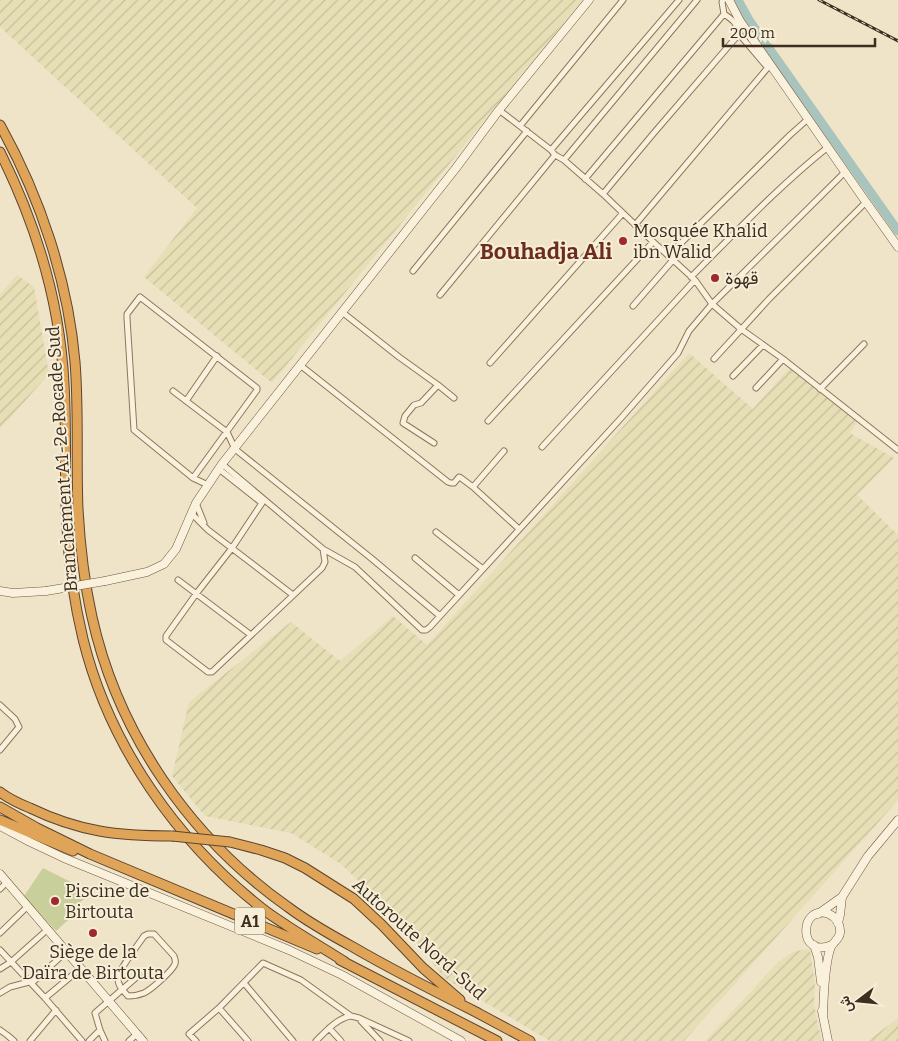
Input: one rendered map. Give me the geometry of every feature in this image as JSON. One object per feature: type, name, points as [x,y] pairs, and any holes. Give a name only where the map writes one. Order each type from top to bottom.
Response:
[{"type":"highway","name":"Branchement A1-2e Rocade Sud","points":[[0,125],[18,159],[41,213],[51,244],[66,305],[74,360],[78,507],[87,593],[92,619],[110,678],[122,708],[139,740],[153,765],[195,823],[242,872],[302,917],[340,940],[394,971],[478,1013]]},
{"type":"highway","name":"Branchement A1-2e Rocade Sud","points":[[0,152],[31,221],[41,252],[57,318],[64,381],[67,526],[71,578],[83,640],[100,693],[122,742],[139,771],[183,831],[210,861],[264,911],[345,962]]},
{"type":"highway","name":"Autoroute Nord-Sud","points":[[0,792],[8,798],[49,817],[87,829],[115,834],[172,836],[230,842],[285,858],[305,868],[354,899],[423,968],[457,998],[478,1013],[530,1041]]},
{"type":"highway","name":"Autoroute Nord-Sud","points":[[0,807],[37,828],[108,862],[345,962],[496,1041]]},
{"type":"highway","points":[[0,820],[69,850],[108,862]]},
{"type":"street","points":[[0,591],[13,593],[46,591],[147,572],[164,564],[176,549],[196,503],[220,467],[456,168],[499,110],[589,0]]},
{"type":"street","points":[[520,126],[623,0]]},
{"type":"street","points":[[440,295],[553,152],[679,0]]},
{"type":"street","points":[[564,160],[697,0]]},
{"type":"street","points":[[723,0],[724,14],[733,20],[739,34],[769,66]]},
{"type":"street","points":[[729,0],[769,66],[808,118],[898,247]]},
{"type":"street","points":[[585,179],[724,14]]},
{"type":"street","points":[[603,194],[739,34]]},
{"type":"street","points":[[636,225],[769,66]]},
{"type":"street","points":[[499,110],[564,160],[603,194],[693,279],[712,304],[741,329],[783,358],[898,450]]},
{"type":"street","points":[[633,306],[672,260],[677,247],[808,118]]},
{"type":"street","points":[[413,271],[526,131]]},
{"type":"street","points":[[542,447],[693,279],[778,190],[828,147]]},
{"type":"street","points":[[220,467],[323,549],[355,567],[422,630],[426,630],[622,418],[678,353],[688,331],[712,304],[845,172]]},
{"type":"street","points":[[714,359],[769,298],[866,202]]},
{"type":"street","points":[[490,363],[623,213]]},
{"type":"street","points":[[488,421],[653,242]]},
{"type":"street","points":[[193,478],[258,390],[218,356],[140,297],[127,314],[134,430],[193,478],[208,485]]},
{"type":"street","points":[[342,312],[454,398]]},
{"type":"street","points":[[820,389],[864,344]]},
{"type":"street","points":[[733,376],[763,345]]},
{"type":"street","points":[[186,401],[218,356]]},
{"type":"street","points":[[756,388],[783,358]]},
{"type":"street","points":[[300,366],[448,482],[454,483],[459,477],[473,487],[519,529]]},
{"type":"street","points":[[434,443],[403,423],[405,416],[414,405],[421,403],[438,385]]},
{"type":"street","points":[[173,391],[227,432],[235,449],[440,616]]},
{"type":"street","points":[[473,487],[504,451]]},
{"type":"street","points":[[220,467],[262,504],[166,638],[208,672],[212,672],[322,568],[325,562],[323,549]]},
{"type":"street","points":[[196,503],[206,527]]},
{"type":"street","points":[[191,513],[232,548],[293,595]]},
{"type":"street","points":[[436,532],[483,569]]},
{"type":"street","points":[[415,558],[459,595]]},
{"type":"street","points":[[178,580],[251,635]]},
{"type":"street","points":[[0,705],[19,726],[0,750]]},
{"type":"street","points":[[832,945],[823,948],[814,945],[807,938],[806,928],[810,919],[842,897],[868,856],[898,820]]},
{"type":"street","points":[[0,826],[64,858],[315,962],[461,1041]]},
{"type":"street","points":[[0,874],[143,1041]]},
{"type":"street","points":[[0,889],[7,882]]},
{"type":"street","points":[[838,922],[842,897]]},
{"type":"street","points":[[0,933],[28,906]]},
{"type":"street","points":[[818,914],[830,915],[838,922],[840,927],[838,938],[832,945],[826,968],[822,1014]]},
{"type":"street","points":[[0,969],[11,962],[48,929]]},
{"type":"street","points":[[154,934],[174,956],[176,961],[174,966],[156,985],[144,993],[128,996],[122,990],[118,980],[119,973],[144,936],[154,934]]},
{"type":"street","points":[[814,945],[820,968],[822,1014],[828,1041]]},
{"type":"street","points":[[0,950],[82,1041]]},
{"type":"street","points":[[0,993],[10,987],[30,982],[66,951]]},
{"type":"street","points":[[196,1041],[189,1034],[219,1008],[263,963],[300,980],[351,1016],[409,1041]]},
{"type":"street","points":[[45,998],[81,968]]},
{"type":"street","points":[[105,1041],[96,1013],[139,975]]},
{"type":"street","points":[[244,983],[293,1041]]},
{"type":"street","points":[[219,1008],[248,1041]]},
{"type":"street","points":[[30,1041],[56,1010]]},
{"type":"street","points":[[316,1041],[329,1028],[345,1017],[351,1016]]},
{"type":"street","points":[[359,1018],[380,1041]]},
{"type":"street","points":[[329,1028],[341,1041]]},
{"type":"street","points":[[0,1030],[14,1041]]},
{"type":"street","points":[[89,1041],[100,1030]]},
{"type":"street","points":[[129,1041],[137,1034]]},
{"type":"shaded area","points":[[0,0],[582,0],[272,383],[144,277],[197,208],[0,27]]},
{"type":"shaded area","points":[[17,275],[34,287],[49,374],[0,429],[0,294]]},
{"type":"shaded area","points":[[689,353],[753,409],[791,366],[861,416],[850,433],[894,458],[857,495],[898,535],[898,800],[684,1041],[550,1041],[444,978],[400,921],[341,864],[291,833],[205,816],[172,776],[189,702],[291,622],[340,661],[393,616],[427,645]]},
{"type":"shaded area","points":[[810,950],[815,985],[814,1003],[822,1041],[705,1041],[778,962],[793,952]]},
{"type":"shaded area","points":[[898,1018],[898,1041],[868,1041]]},
{"type":"green space","name":"Piscine de Birtouta","points":[[43,868],[91,892],[77,906],[77,912],[56,931],[24,896]]},
{"type":"waterway","points":[[738,0],[749,20],[898,231]]},
{"type":"railway","points":[[819,0],[898,41]]},
{"type":"place","name":"Mosquée Khalid ibn Walid","points":[[623,241]]},
{"type":"place","name":"قهوة","points":[[715,278]]},
{"type":"place","name":"Piscine de Birtouta","points":[[55,901]]},
{"type":"place","name":"Siège de la Daïra de Birtouta","points":[[93,933]]},
{"type":"district","name":"Bouhadja Ali","points":[[546,251]]}]
